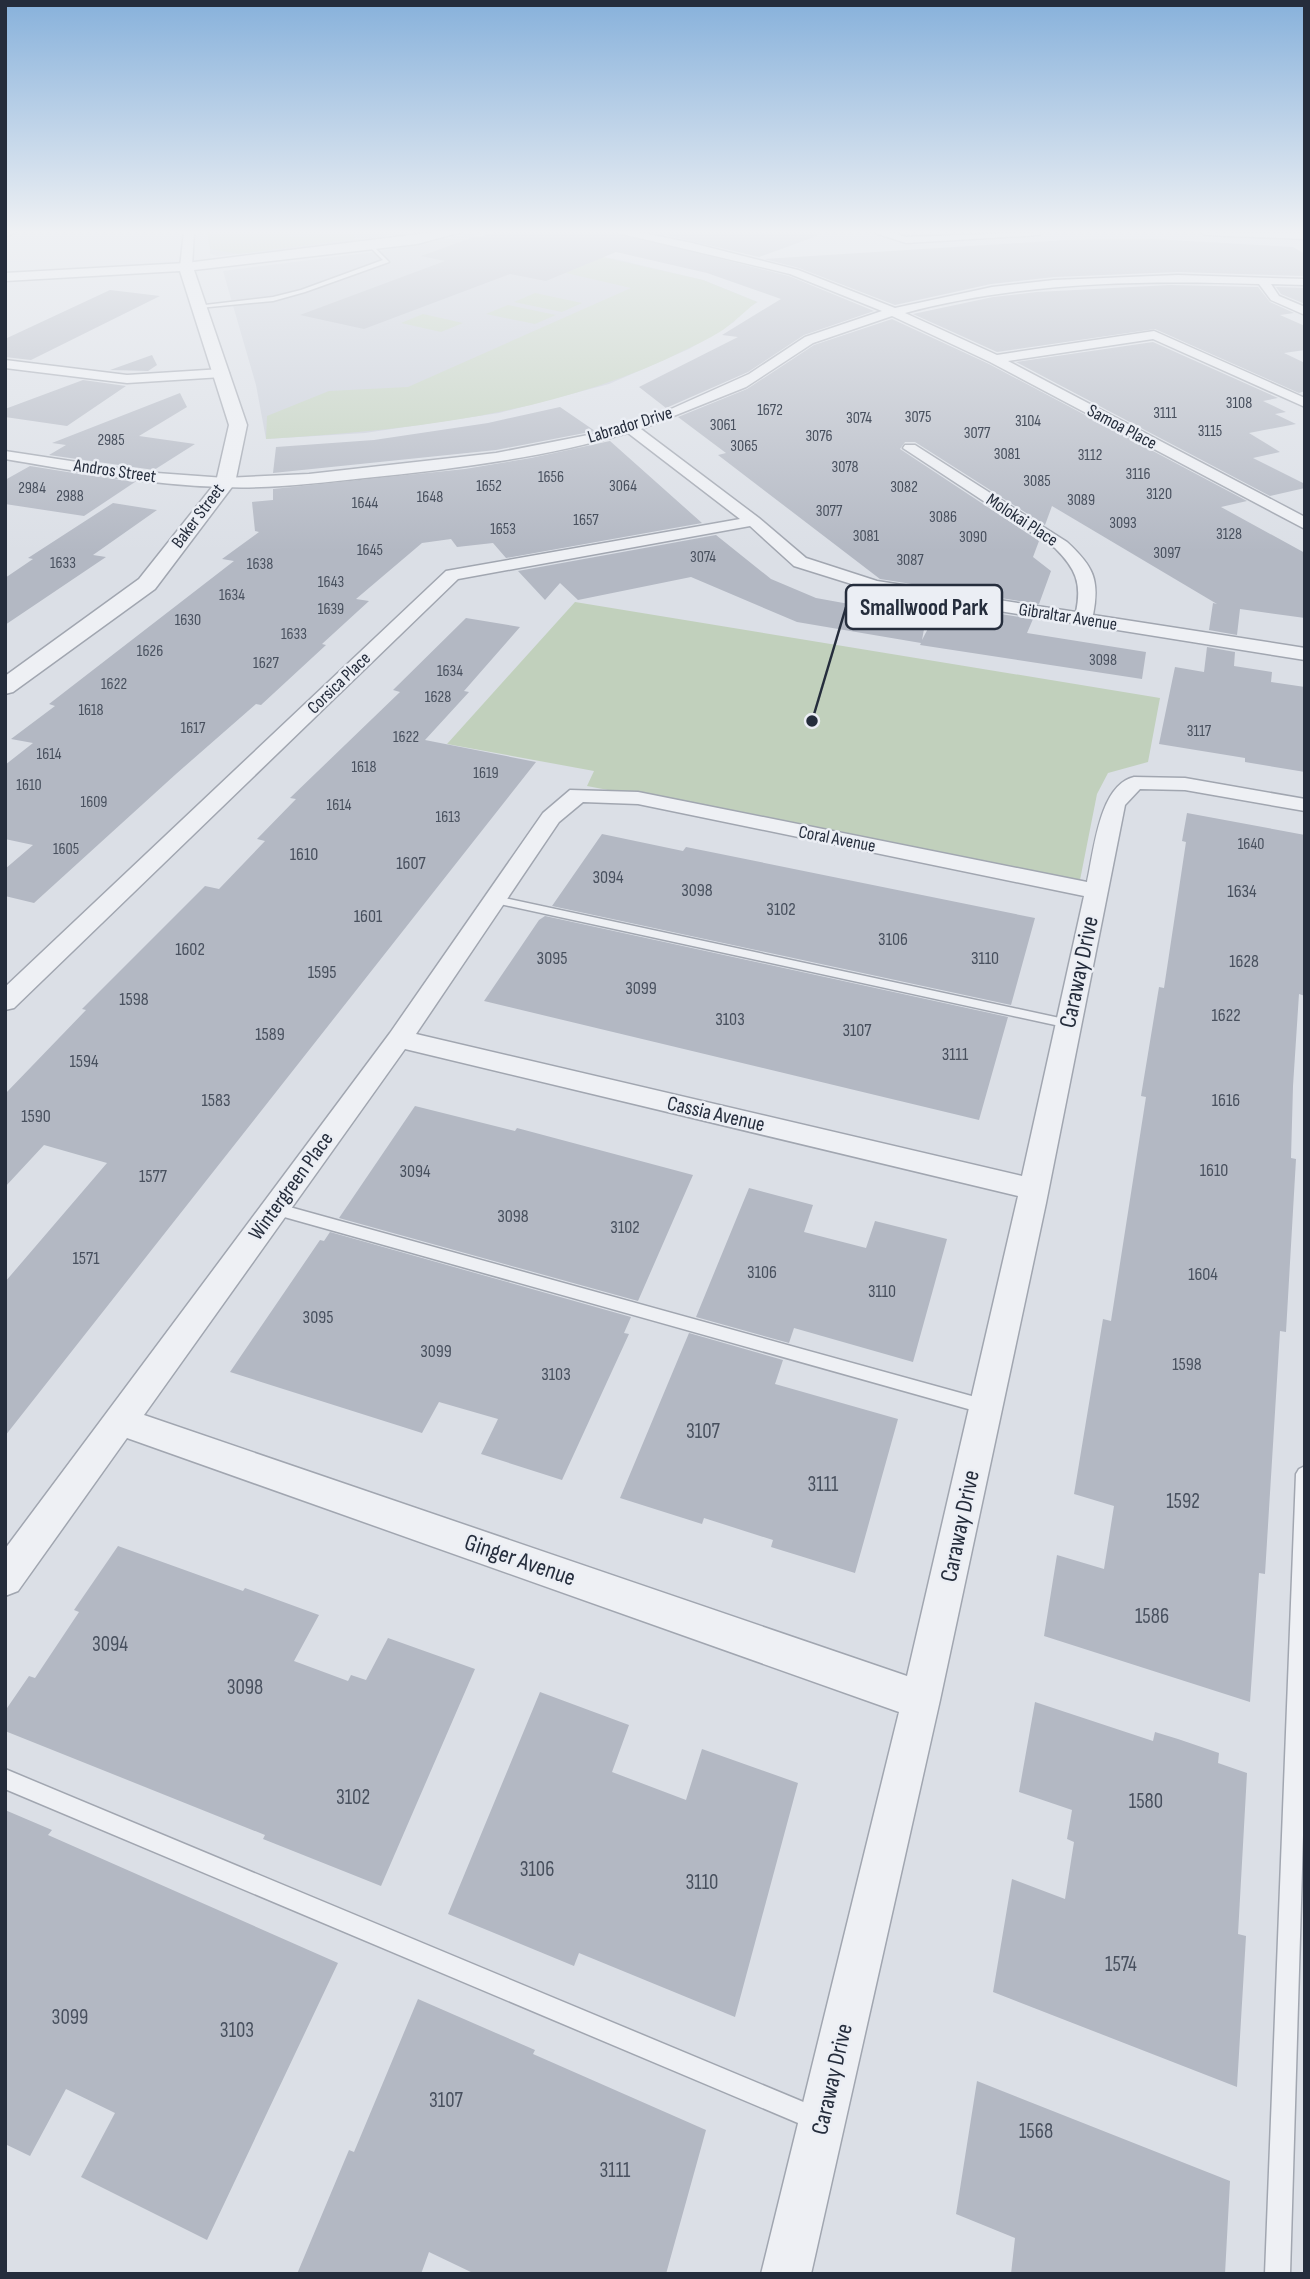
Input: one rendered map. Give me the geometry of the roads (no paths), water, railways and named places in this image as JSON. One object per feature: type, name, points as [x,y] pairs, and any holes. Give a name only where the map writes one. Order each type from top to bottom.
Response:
[{"type":"street","name":"Baker Street","points":[[5,687],[147,584],[225,483],[238,425],[210,338]]},
{"type":"street","name":"Labrador Drive","points":[[225,483],[445,466],[550,447],[630,428],[753,378],[812,338]]},
{"type":"street","name":"Samoa Place","points":[[950,338],[995,359],[1305,524]]},
{"type":"street","points":[[995,359],[1132,338]]},
{"type":"street","points":[[1161,338],[1305,403]]},
{"type":"street","points":[[5,363],[127,379],[222,373]]},
{"type":"street","name":"Gibraltar Avenue","points":[[630,428],[753,521],[800,562],[874,586],[1305,654]]},
{"type":"street","name":"Molokai Place","points":[[909,448],[1061,545],[1082,564],[1090,589],[1083,620]]},
{"type":"street","name":"Andros Street","points":[[5,455],[159,478],[225,483]]},
{"type":"street","name":"Corsica Place","points":[[5,1002],[452,575],[753,521]]},
{"type":"street","name":"Caraway Drive","points":[[786,2274],[921,1700],[1034,1189],[1115,804],[1134,783],[1185,784],[1305,805]]},
{"type":"street","name":"Coral Avenue","points":[[578,795],[638,798],[1096,891]]},
{"type":"street","name":"Wintergreen Place","points":[[5,1579],[399,1039],[551,818],[578,795]]},
{"type":"street","name":"Cassia Avenue","points":[[399,1039],[1034,1189]]},
{"type":"street","name":"Ginger Avenue","points":[[118,1421],[921,1700]]},
{"type":"lane","points":[[495,900],[1069,1024]]},
{"type":"lane","points":[[275,1209],[986,1407]]},
{"type":"lane","points":[[1277,2274],[1305,1474]]},
{"type":"lane","points":[[5,1779],[822,2121]]},
{"type":"place","name":"Smallwood Park","points":[[812,721]]}]
